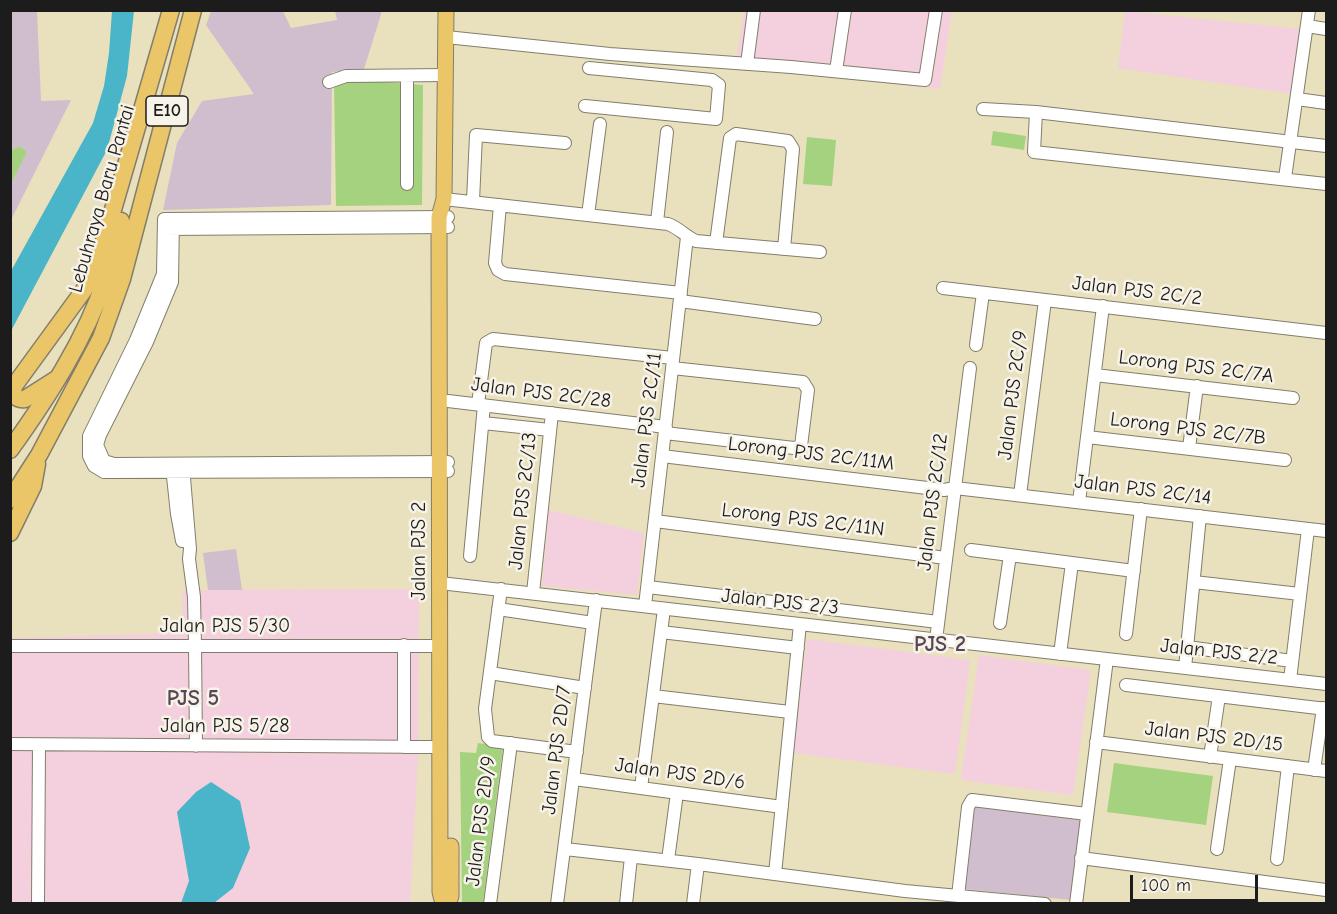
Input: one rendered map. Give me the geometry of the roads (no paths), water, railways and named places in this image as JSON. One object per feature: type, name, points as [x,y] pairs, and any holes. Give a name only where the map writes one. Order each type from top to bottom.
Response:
[{"type":"highway","name":"Lebuhraya Baru Pantai","points":[[10,500],[39,455],[101,338],[122,279],[132,211],[173,10]]},
{"type":"highway","points":[[58,378],[25,399],[14,396],[14,386],[92,276],[173,10]]},
{"type":"highway","name":"Lebuhraya Baru Pantai","points":[[10,450],[58,378],[84,330],[106,279],[132,211],[193,10]]},
{"type":"highway","points":[[10,533],[33,486],[39,455]]},
{"type":"main road","name":"Jalan PJS 2","points":[[443,903],[440,892],[440,646],[444,584],[446,10]]},
{"type":"main road","name":"Jalan PJS 2","points":[[444,222],[448,401],[444,467]]},
{"type":"main road","points":[[444,584],[451,896],[448,903]]},
{"type":"street","points":[[747,64],[754,10]]},
{"type":"street","points":[[836,71],[845,10]]},
{"type":"street","points":[[446,37],[610,54],[925,80],[936,10]]},
{"type":"street","points":[[1285,178],[1309,10]]},
{"type":"street","points":[[1307,26],[1326,29]]},
{"type":"street","points":[[585,106],[716,119],[719,85],[712,80],[589,68]]},
{"type":"street","points":[[329,82],[346,76],[446,75]]},
{"type":"street","points":[[407,76],[407,184]]},
{"type":"street","points":[[1297,99],[1326,103]]},
{"type":"street","points":[[983,109],[1036,112],[1326,146]]},
{"type":"street","points":[[1036,112],[1034,152],[1326,184]]},
{"type":"street","points":[[588,214],[600,124]]},
{"type":"street","points":[[657,222],[667,132]]},
{"type":"street","points":[[716,243],[729,138],[736,134],[788,141],[793,149],[784,249]]},
{"type":"street","points":[[473,201],[476,135],[565,143]]},
{"type":"street","points":[[444,199],[657,222],[679,228],[687,237],[696,241],[820,252]]},
{"type":"street","points":[[500,205],[495,263],[498,270],[505,274],[680,297],[815,319]]},
{"type":"street","points":[[444,222],[170,226],[163,274],[136,340],[88,436],[89,456],[94,466],[104,472],[178,468],[444,467]]},
{"type":"street","name":"Jalan PJS 2C/11","points":[[645,606],[687,237]]},
{"type":"street","name":"Jalan PJS 2C/2","points":[[943,288],[1326,333]]},
{"type":"street","points":[[976,345],[982,293]]},
{"type":"street","name":"Jalan PJS 2C/9","points":[[1020,495],[1044,300]]},
{"type":"street","points":[[1079,502],[1104,306]]},
{"type":"street","points":[[470,555],[483,423],[481,405],[486,343],[493,339],[673,363]]},
{"type":"street","name":"Jalan PJS 2C/28","points":[[448,401],[552,413],[794,448],[801,446],[808,390],[803,382],[673,363]]},
{"type":"street","name":"Jalan PJS 2C/12","points":[[936,640],[970,368]]},
{"type":"street","name":"Lorong PJS 2C/7A","points":[[1095,375],[1293,398]]},
{"type":"street","points":[[1189,448],[1197,386]]},
{"type":"street","name":"Jalan PJS 2C/13","points":[[533,593],[552,413]]},
{"type":"street","points":[[483,423],[550,430]]},
{"type":"street","name":"Lorong PJS 2C/7B","points":[[1087,437],[1285,460]]},
{"type":"street","name":"Lorong PJS 2C/11M","points":[[662,456],[944,490],[955,488]]},
{"type":"street","points":[[178,468],[190,549],[189,560],[194,597],[196,746]]},
{"type":"street","name":"Jalan PJS 2C/14","points":[[955,488],[1326,531]]},
{"type":"street","points":[[1126,634],[1141,509]]},
{"type":"street","points":[[1185,668],[1200,516]]},
{"type":"street","name":"Lorong PJS 2C/11N","points":[[655,520],[946,558]]},
{"type":"street","points":[[1290,680],[1308,529]]},
{"type":"street","points":[[971,550],[1134,571]]},
{"type":"street","points":[[1000,623],[1010,555]]},
{"type":"street","points":[[1060,654],[1072,563]]},
{"type":"street","points":[[1194,582],[1300,594]]},
{"type":"street","name":"Jalan PJS 2/3","points":[[444,584],[1107,659]]},
{"type":"street","points":[[648,587],[938,622]]},
{"type":"street","points":[[501,589],[485,709],[488,737],[492,741],[577,752]]},
{"type":"street","name":"Jalan PJS 2D/7","points":[[557,903],[596,600]]},
{"type":"street","points":[[498,609],[593,623]]},
{"type":"street","points":[[641,788],[664,609]]},
{"type":"street","points":[[775,874],[800,624]]},
{"type":"street","points":[[662,632],[798,648]]},
{"type":"street","points":[[404,645],[404,747]]},
{"type":"street","name":"Jalan PJS 5/30","points":[[10,646],[440,646]]},
{"type":"street","points":[[1187,647],[1292,661]]},
{"type":"street","points":[[1076,903],[1107,659]]},
{"type":"street","name":"Jalan PJS 2/2","points":[[1107,659],[1326,684]]},
{"type":"street","points":[[490,673],[585,688]]},
{"type":"street","points":[[1126,685],[1325,708],[1320,770]]},
{"type":"street","points":[[653,696],[790,712]]},
{"type":"street","points":[[1210,757],[1219,696]]},
{"type":"street","name":"Jalan PJS 2D/15","points":[[1096,742],[1320,770]]},
{"type":"street","name":"Jalan PJS 2D/9","points":[[490,903],[511,743]]},
{"type":"street","name":"Jalan PJS 5/28","points":[[10,744],[440,747]]},
{"type":"street","points":[[38,903],[39,745]]},
{"type":"street","points":[[1217,849],[1230,759]]},
{"type":"street","points":[[1276,859],[1288,766]]},
{"type":"street","name":"Jalan PJS 2D/6","points":[[574,779],[782,807]]},
{"type":"street","points":[[668,860],[677,793]]},
{"type":"street","points":[[958,896],[968,807],[972,800],[1087,814]]},
{"type":"street","points":[[565,849],[775,874],[904,897],[958,896],[1045,903]]},
{"type":"street","points":[[626,903],[631,857]]},
{"type":"street","points":[[1082,858],[1326,890]]},
{"type":"street","points":[[693,903],[698,864]]},
{"type":"water","points":[[112,11],[134,11],[127,76],[107,150],[11,331],[11,271],[93,123],[104,86]]},
{"type":"water","points":[[211,782],[240,801],[250,848],[233,888],[214,903],[181,903],[189,881],[177,812],[196,792]]},
{"type":"district","name":"PJS 2","points":[[940,645]]},
{"type":"district","name":"PJS 5","points":[[193,699]]}]
